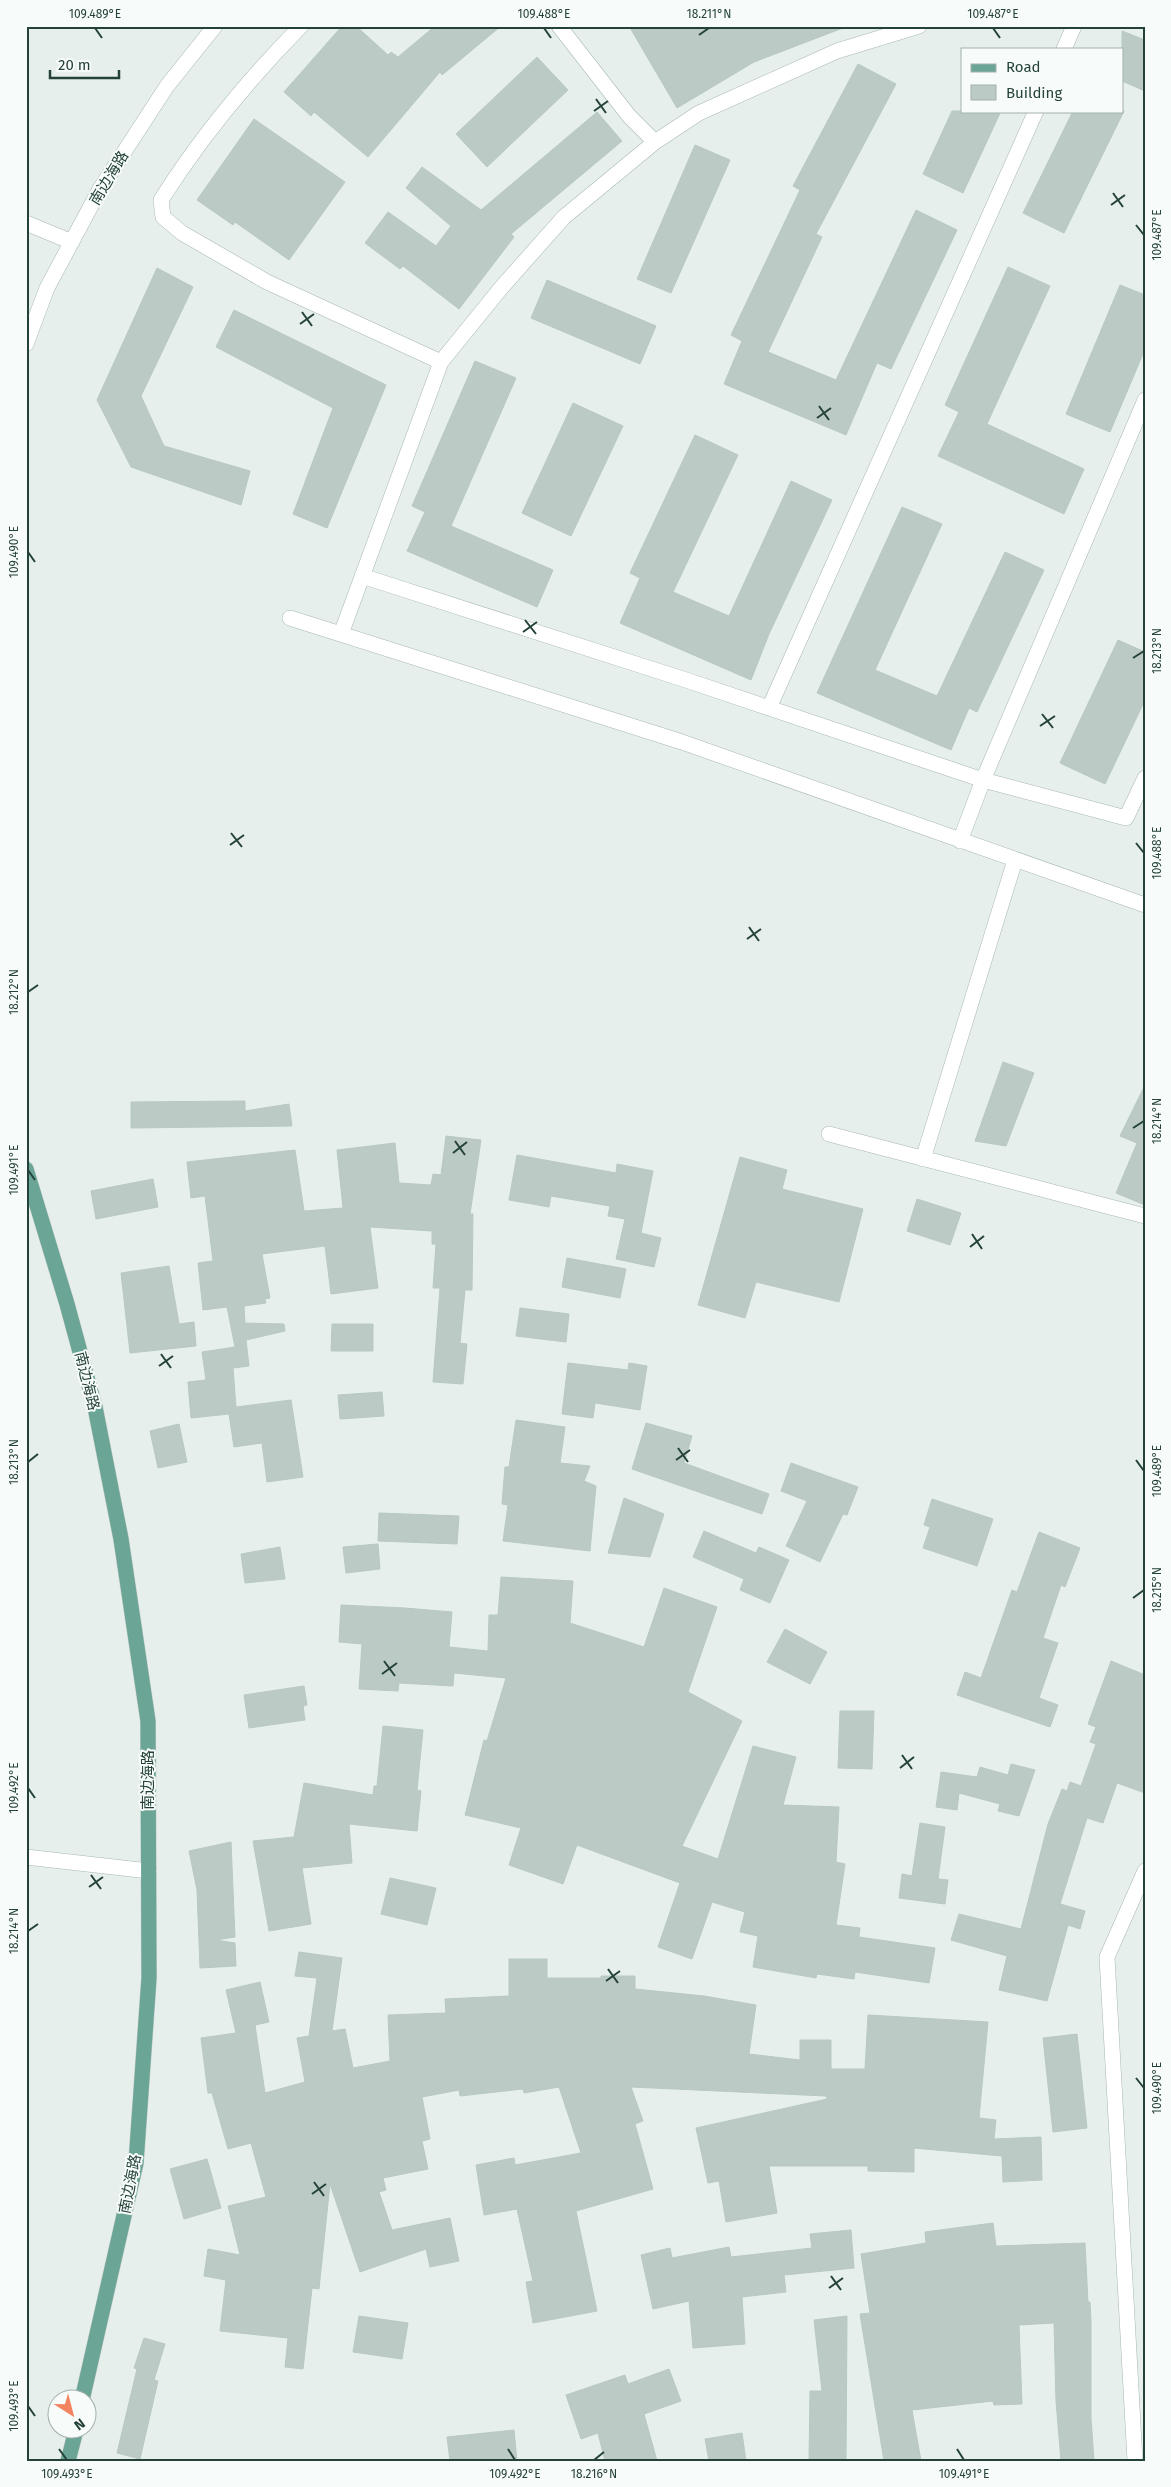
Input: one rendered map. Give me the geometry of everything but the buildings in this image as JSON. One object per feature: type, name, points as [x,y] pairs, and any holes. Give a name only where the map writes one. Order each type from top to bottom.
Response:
[{"type":"main road","name":"南边海路","points":[[26,1169],[67,1304],[95,1407],[121,1539],[148,1721],[149,1978],[136,2163],[84,2390]]},
{"type":"main road","points":[[68,2461],[73,2440]]},
{"type":"street","name":"南边海路","points":[[26,344],[47,288],[100,189],[167,86],[215,26]]},
{"type":"street","points":[[301,26],[270,57],[181,169],[161,200],[163,217],[182,233],[267,282],[441,362]]},
{"type":"street","points":[[341,634],[441,362],[501,288],[564,217],[655,142],[699,113],[828,55],[919,26]]},
{"type":"street","points":[[1064,48],[1074,26]]},
{"type":"street","points":[[564,28],[629,116],[655,142]]},
{"type":"street","points":[[769,708],[1036,112]]},
{"type":"street","points":[[26,223],[72,242]]},
{"type":"street","points":[[960,840],[983,780],[1145,400]]},
{"type":"street","points":[[362,576],[769,708],[983,780],[1126,818],[1145,778]]},
{"type":"street","points":[[290,618],[682,742],[1145,905]]},
{"type":"street","points":[[923,1158],[1015,860]]},
{"type":"street","points":[[829,1134],[1145,1216]]},
{"type":"street","points":[[26,1857],[149,1871]]},
{"type":"street","points":[[1135,2461],[1107,1957],[1145,1871]]}]
